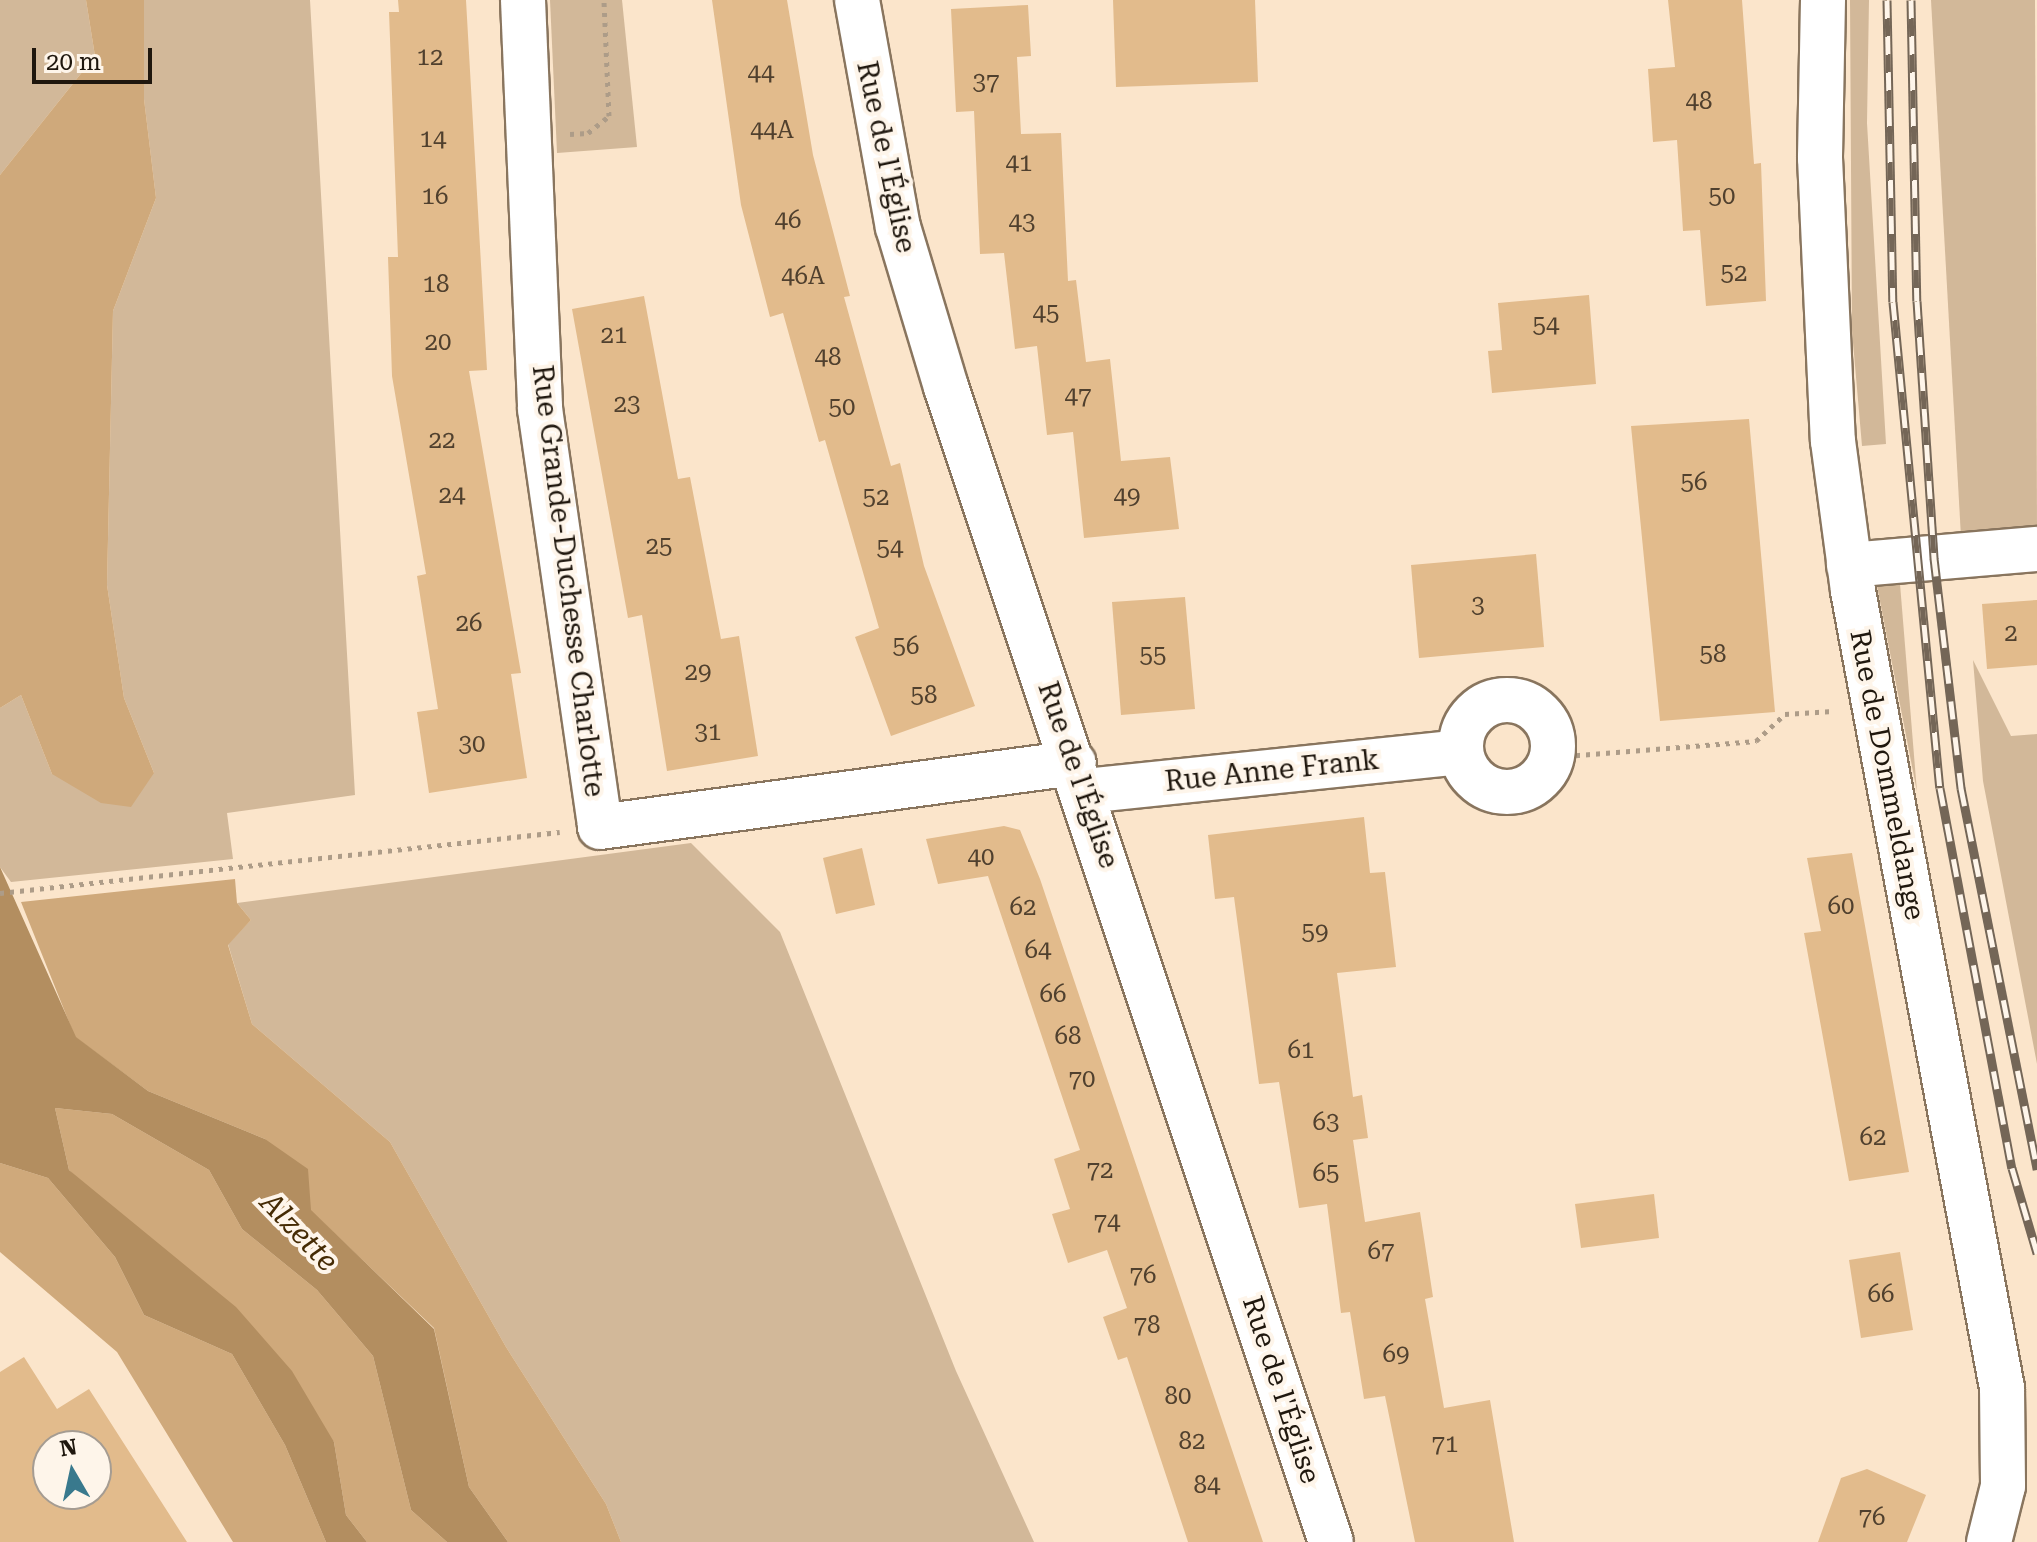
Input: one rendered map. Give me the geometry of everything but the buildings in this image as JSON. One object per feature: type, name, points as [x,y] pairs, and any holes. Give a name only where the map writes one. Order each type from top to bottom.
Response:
[{"type":"street","name":"Rue Grande-Duchesse Charlotte","points":[[523,0],[540,409],[600,827],[1079,777]]},
{"type":"street","name":"Rue de l'Église","points":[[857,0],[898,227],[1331,1542]]},
{"type":"street","name":"Rue de Dommeldange","points":[[1823,0],[1828,343],[1849,565],[2002,1388],[2003,1486],[1989,1542]]},
{"type":"street","points":[[1849,565],[2037,549]]},
{"type":"street","name":"Rue Anne Frank","points":[[1079,777],[1460,752]]},
{"type":"path","points":[[529,136],[588,133],[609,116],[604,0]]},
{"type":"path","points":[[1566,756],[1756,741],[1785,714],[1846,710]]},
{"type":"path","points":[[0,893],[600,827]]},
{"type":"shaded area","points":[[0,0],[86,0],[95,56],[0,175]]},
{"type":"shaded area","points":[[86,0],[144,0],[144,99],[156,198],[113,311],[107,585],[124,698],[154,773],[131,807],[101,803],[52,774],[21,695],[0,708],[0,175],[95,56]]},
{"type":"shaded area","points":[[144,0],[310,0],[355,795],[227,813],[233,859],[11,882],[0,867],[0,708],[21,695],[52,774],[154,773],[124,698],[107,585],[113,311],[156,198],[144,99]]},
{"type":"shaded area","points":[[550,0],[622,0],[637,147],[557,153]]},
{"type":"shaded area","points":[[1850,0],[1869,0],[1867,123],[1886,444],[1862,446],[1852,331]]},
{"type":"shaded area","points":[[1931,0],[2035,0],[2037,529],[1961,537]]},
{"type":"shaded area","points":[[1900,584],[1917,792],[1877,586]]},
{"type":"shaded area","points":[[1973,660],[2011,736],[2037,734],[2037,1064],[1983,781]]},
{"type":"shaded area","points":[[691,843],[780,932],[956,1371],[1034,1542],[621,1542],[606,1504],[506,1347],[390,1142],[252,1024],[228,944],[251,920],[237,903]]},
{"type":"shaded area","points":[[235,879],[237,903],[251,920],[228,945],[252,1024],[390,1142],[506,1347],[606,1504],[621,1542],[508,1542],[469,1487],[434,1328],[310,1210],[265,1139],[148,1091],[75,1037],[21,902]]},
{"type":"shaded area","points":[[55,1108],[112,1114],[209,1170],[242,1229],[317,1290],[373,1356],[411,1510],[447,1542],[367,1542],[346,1515],[334,1442],[69,1170]]},
{"type":"shaded area","points":[[0,1163],[48,1178],[115,1257],[144,1315],[232,1354],[285,1445],[326,1542],[233,1542],[117,1352],[0,1252]]},
{"type":"water","name":"Alzette","points":[[0,867],[76,1037],[148,1091],[265,1139],[308,1169],[311,1210],[434,1329],[469,1487],[508,1542],[447,1542],[411,1510],[373,1356],[317,1290],[242,1229],[209,1170],[112,1114],[55,1108],[69,1170],[236,1307],[292,1371],[334,1442],[346,1515],[367,1542],[326,1542],[285,1445],[232,1354],[144,1315],[115,1257],[48,1178],[0,1163]]},
{"type":"railway","points":[[1887,0],[1893,302],[1940,788],[2012,1168],[2037,1253]]},
{"type":"railway","points":[[1911,0],[1917,301],[1934,558],[1961,788],[2037,1170]]}]
